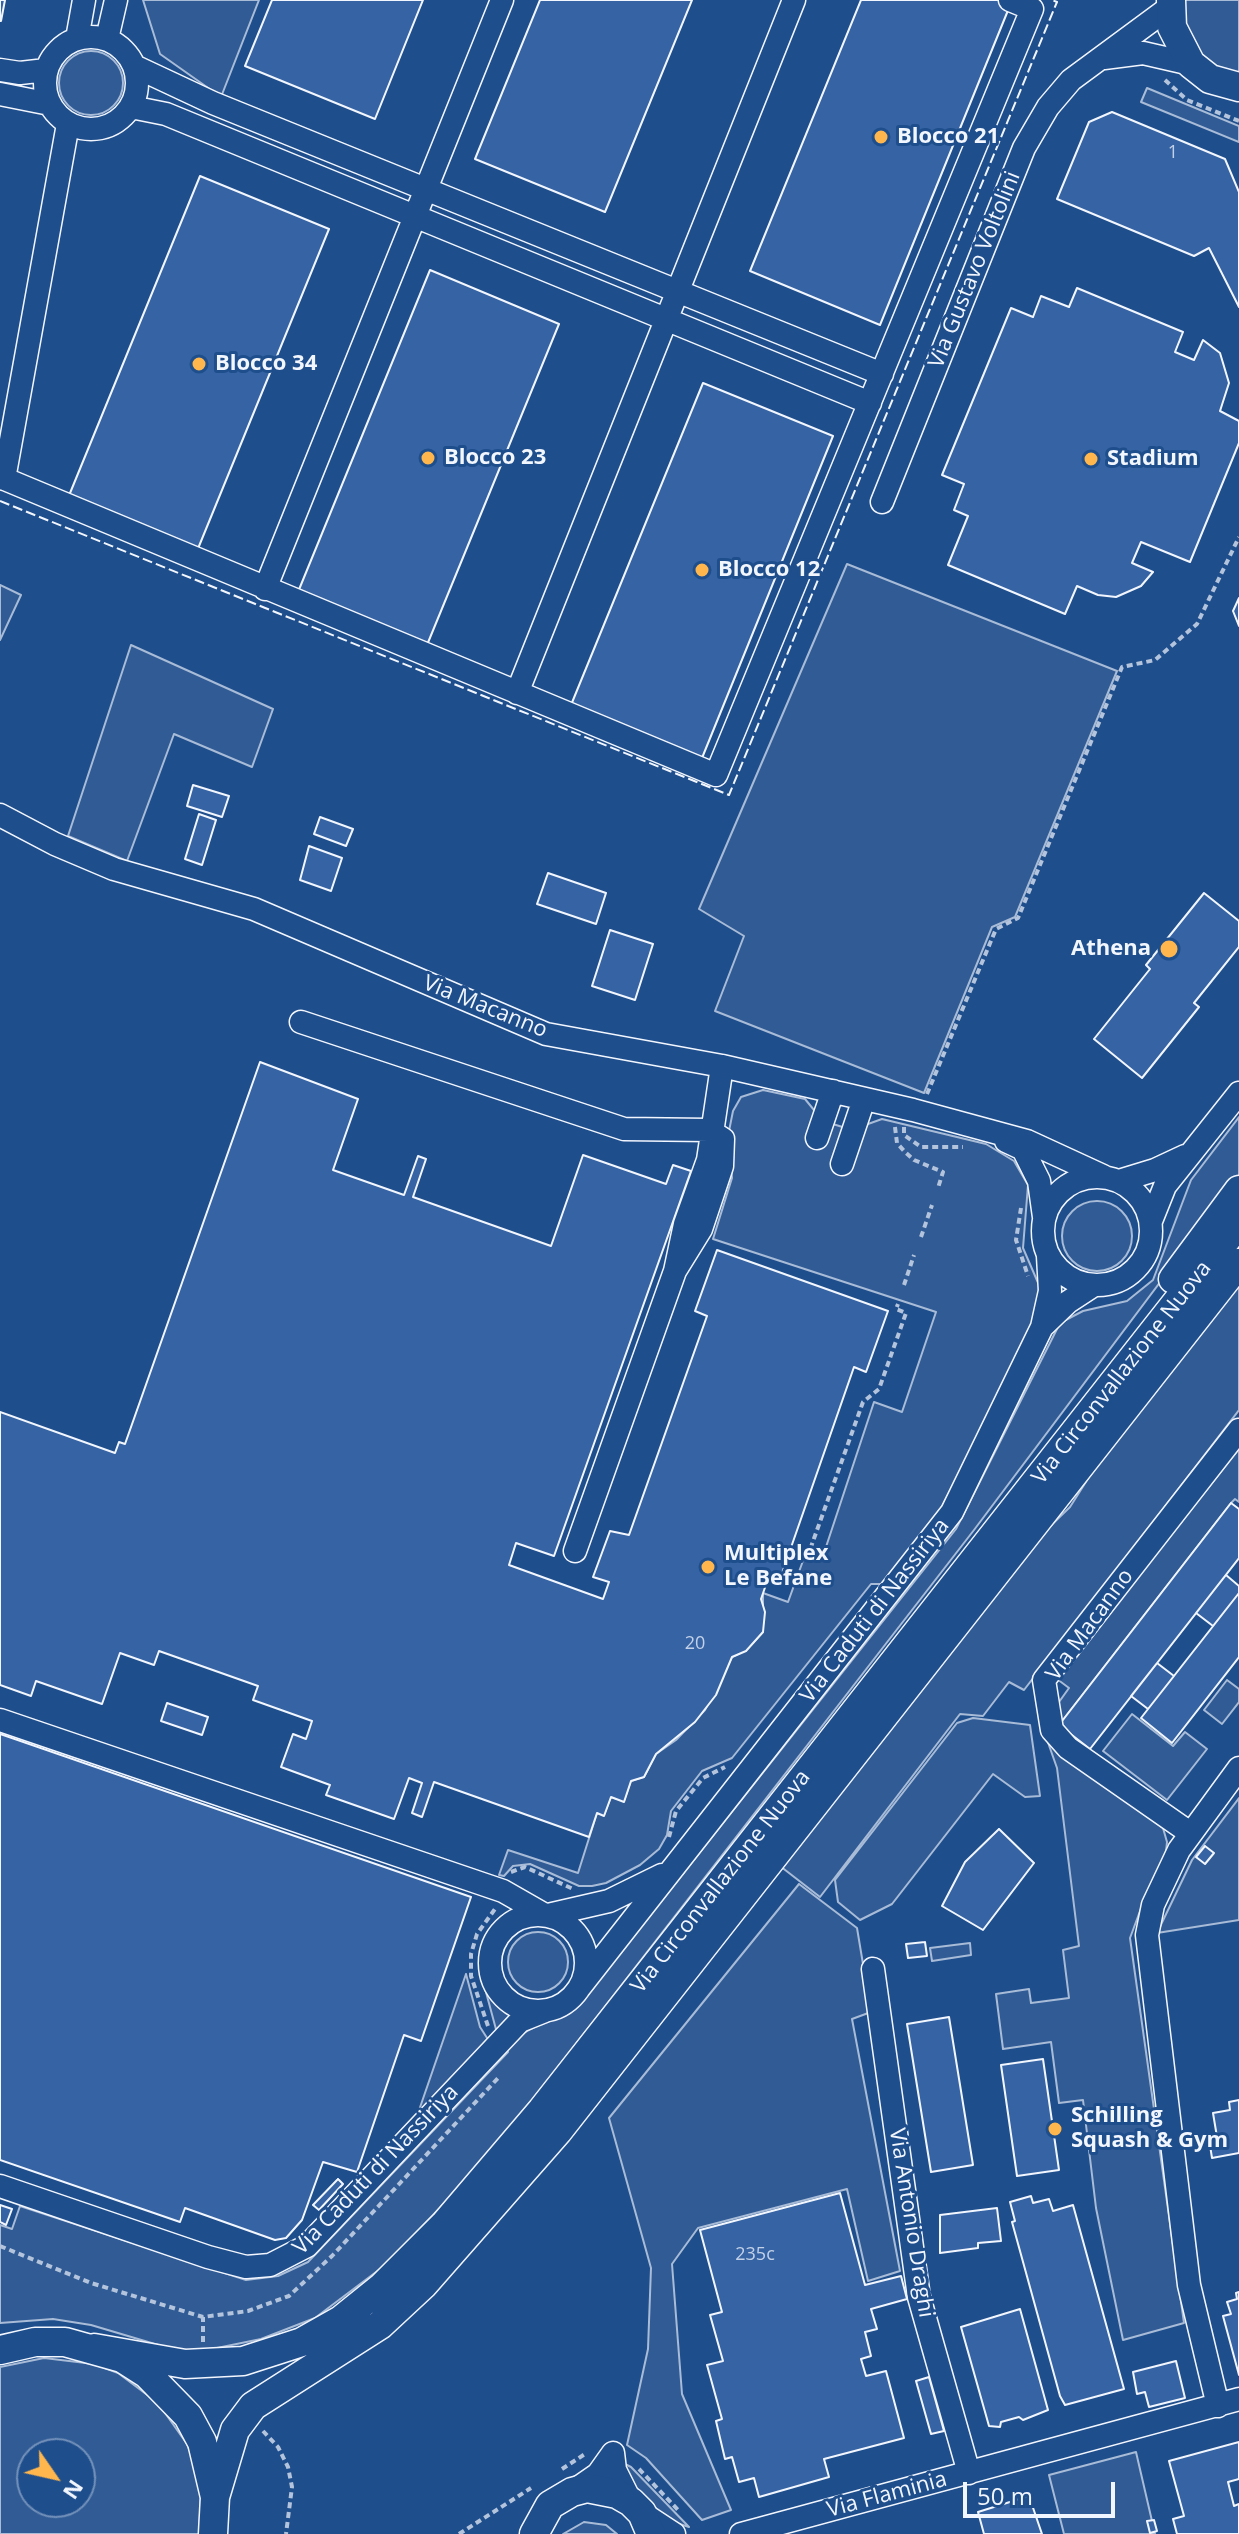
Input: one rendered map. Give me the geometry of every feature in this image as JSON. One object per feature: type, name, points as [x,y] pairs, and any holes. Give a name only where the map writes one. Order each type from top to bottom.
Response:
[{"type":"main road","points":[[1171,3],[1172,27],[1191,64],[1210,79],[1237,88]]},
{"type":"main road","points":[[1046,1469],[1193,1249],[1239,1190]]},
{"type":"main road","name":"Via Circonvallazione Nuova","points":[[0,2350],[35,2342],[94,2348],[185,2364],[243,2361],[302,2342],[341,2320],[382,2287],[444,2225],[542,2110],[1239,1223]]},
{"type":"main road","name":"Via Circonvallazione Nuova","points":[[213,2534],[215,2497],[235,2430],[253,2406],[380,2325],[423,2285],[558,2131],[1239,1263]]},
{"type":"main road","name":"Via Circonvallazione Nuova","points":[[94,2348],[147,2374],[169,2393],[202,2442],[215,2497]]},
{"type":"main road","points":[[533,2532],[560,2484],[602,2489],[641,2516]]},
{"type":"main road","points":[[215,2497],[228,2534]]},
{"type":"street","points":[[77,39],[84,0]]},
{"type":"street","points":[[107,39],[116,0]]},
{"type":"street","points":[[265,589],[502,0]]},
{"type":"street","points":[[517,693],[794,0]]},
{"type":"street","points":[[68,124],[2,478],[716,775],[1032,9],[1010,0]]},
{"type":"street","name":"Via Gustavo Voltolini","points":[[882,502],[1024,148],[1055,98],[1071,80],[1138,34],[1171,3]]},
{"type":"street","points":[[77,39],[107,39],[120,46],[134,66],[138,86],[131,107],[114,125],[99,130],[68,124],[50,104],[44,85],[46,70],[64,46],[77,39]]},
{"type":"street","points":[[1099,58],[1143,53],[1191,64]]},
{"type":"street","points":[[134,66],[213,103],[882,374]]},
{"type":"street","points":[[0,70],[20,73],[46,70]]},
{"type":"street","points":[[0,94],[50,104]]},
{"type":"street","points":[[131,107],[166,114],[870,403]]},
{"type":"street","name":"Via Macanno","points":[[0,815],[55,844],[114,869],[254,909],[546,1034],[722,1066],[1027,1141],[1131,1188],[1146,1206],[1151,1221]]},
{"type":"street","points":[[301,1022],[624,1129],[709,1130],[723,1139],[722,1166],[701,1229],[675,1271],[575,1551]]},
{"type":"street","points":[[709,1130],[722,1066]]},
{"type":"street","points":[[817,1138],[833,1091]]},
{"type":"street","points":[[1048,1256],[1060,1271],[1076,1281],[1094,1285],[1126,1276],[1142,1261],[1150,1242],[1151,1221],[1165,1186],[1239,1093]]},
{"type":"street","points":[[842,1164],[864,1099]]},
{"type":"street","name":"Via Macanno","points":[[991,1134],[1023,1149],[1039,1181],[1043,1236],[1048,1256]]},
{"type":"street","points":[[1044,1217],[1055,1196],[1072,1182],[1155,1170],[1190,1153]]},
{"type":"street","name":"Via Caduti di Nassiriya","points":[[0,2186],[246,2267],[270,2265],[307,2246],[520,2021],[563,2004],[576,1992],[952,1512],[1042,1327],[1050,1291],[1048,1256]]},
{"type":"street","name":"Via Caduti di Nassiriya","points":[[1042,1327],[1068,1302],[1094,1285]]},
{"type":"street","name":"Via Macanno","points":[[1190,1833],[1068,1748],[1052,1730],[1044,1680],[1239,1430]]},
{"type":"street","points":[[0,1720],[503,1891],[569,1926],[583,1945],[586,1969],[576,1992]]},
{"type":"street","points":[[1190,1833],[1239,1768]]},
{"type":"street","name":"Via Flaminia","points":[[741,2534],[1228,2403],[1189,2285],[1147,1935],[1153,1905],[1190,1833]]},
{"type":"street","name":"Via Caduti di Nassiriya","points":[[545,2011],[526,2010],[507,2000],[494,1983],[489,1966],[493,1945],[507,1925],[523,1917],[547,1915],[609,1901],[670,1870]]},
{"type":"street","name":"Via Antonio Draghi","points":[[873,1969],[919,2297],[969,2473]]},
{"type":"street","points":[[0,2337],[35,2342]]},
{"type":"street","points":[[560,2484],[598,2474],[613,2453],[618,2479],[641,2516],[679,2525]]},
{"type":"path","points":[[1163,78],[1187,100],[1239,121]]},
{"type":"path","points":[[938,1188],[943,1172],[914,1160],[897,1143],[894,1134],[906,1109],[926,1095],[996,929],[1018,918],[1122,667],[1155,660],[1197,624],[1239,537]]},
{"type":"path","points":[[906,1109],[904,1135],[911,1143],[921,1147],[967,1148]]},
{"type":"path","points":[[1022,1198],[1016,1240],[1021,1264],[1035,1289]]},
{"type":"path","points":[[921,1237],[932,1205]]},
{"type":"path","points":[[904,1285],[914,1255]]},
{"type":"path","points":[[807,1558],[863,1402],[879,1389],[906,1313],[896,1309],[898,1304]]},
{"type":"path","points":[[667,1841],[676,1811],[703,1778],[737,1761]]},
{"type":"path","points":[[507,1881],[510,1873],[525,1867],[575,1889],[586,1890]]},
{"type":"path","points":[[492,2037],[471,1976],[471,1954],[477,1934],[497,1906]]},
{"type":"path","points":[[0,2246],[91,2283],[203,2317],[248,2311],[289,2296],[332,2256],[500,2076]]},
{"type":"path","points":[[202,2347],[203,2317]]},
{"type":"path","points":[[262,2430],[278,2447],[288,2467],[292,2487],[286,2534]]},
{"type":"path","points":[[560,2484],[587,2453]]},
{"type":"path","points":[[635,2465],[679,2525]]},
{"type":"path","points":[[459,2534],[536,2485]]},
{"type":"shaded area","points":[[143,0],[259,0],[221,97],[160,54]]},
{"type":"shaded area","points":[[1178,0],[1239,0],[1239,85],[1201,68]]},
{"type":"shaded area","points":[[91,51],[109,57],[117,65],[123,83],[117,101],[109,109],[91,115],[73,109],[65,101],[59,83],[65,65],[73,57]]},
{"type":"shaded area","points":[[1147,88],[1239,126],[1239,142],[1141,102]]},
{"type":"shaded area","points":[[847,564],[1117,671],[1015,917],[992,927],[924,1093],[715,1011],[744,936],[699,909]]},
{"type":"shaded area","points":[[0,585],[21,595],[0,640]]},
{"type":"shaded area","points":[[131,645],[273,709],[252,767],[174,734],[127,861],[68,836]]},
{"type":"shaded area","points":[[763,1090],[805,1099],[823,1121],[862,1133],[868,1124],[882,1119],[986,1144],[1014,1161],[1028,1185],[1023,1248],[1039,1285],[1038,1320],[935,1520],[884,1584],[871,1584],[732,1758],[702,1771],[671,1811],[667,1835],[659,1849],[640,1865],[606,1883],[592,1886],[579,1886],[530,1864],[513,1866],[504,1876],[499,1875],[508,1850],[578,1873],[597,1813],[604,1815],[611,1797],[624,1801],[631,1781],[644,1777],[656,1754],[676,1740],[705,1710],[732,1657],[746,1650],[763,1632],[763,1593],[788,1602],[804,1558],[822,1559],[874,1402],[902,1412],[936,1312],[713,1239],[732,1178],[728,1136],[733,1111],[741,1097]]},
{"type":"shaded area","points":[[1239,1117],[1239,1177],[974,1530],[534,2098],[458,2189],[384,2266],[315,2318],[261,2339],[217,2348],[192,2351],[165,2347],[91,2325],[53,2319],[0,2323],[0,2225],[12,2229],[20,2206],[246,2280],[278,2276],[308,2262],[508,2052],[505,2047],[516,2037],[571,2007],[590,1991],[956,1529],[1060,1323],[1083,1311],[1127,1301],[1153,1280],[1191,1180]]},
{"type":"shaded area","points":[[1097,1201],[1122,1211],[1132,1236],[1122,1261],[1097,1271],[1072,1261],[1062,1236],[1072,1211]]},
{"type":"shaded area","points":[[1239,1284],[1239,1410],[1024,1690],[1009,1682],[983,1716],[960,1714],[820,1897],[780,1866],[1037,1539],[1070,1507],[1096,1466]]},
{"type":"shaded area","points":[[1239,1449],[1239,1502],[1235,1499],[1231,1503],[1059,1725],[1059,1702],[1069,1688],[1057,1679]]},
{"type":"shaded area","points":[[1227,1680],[1239,1689],[1239,1702],[1222,1724],[1204,1710]]},
{"type":"shaded area","points":[[1132,1714],[1173,1746],[1185,1732],[1207,1749],[1167,1800],[1103,1751]]},
{"type":"shaded area","points":[[973,1718],[1030,1725],[1040,1796],[1025,1797],[993,1774],[892,1904],[860,1920],[838,1902],[835,1880],[957,1723]]},
{"type":"shaded area","points":[[1045,1734],[1061,1751],[1163,1828],[1167,1842],[1165,1861],[1146,1895],[1130,1938],[1184,2323],[1123,2340],[1096,2208],[1083,2100],[1059,2103],[1051,2042],[1003,2049],[996,1994],[1029,1989],[1031,2003],[1069,1998],[1063,1950],[1079,1946],[1057,1768]]},
{"type":"shaded area","points":[[1239,1798],[1239,1920],[1157,1933],[1192,1860]]},
{"type":"shaded area","points":[[799,1884],[857,1928],[871,2012],[852,2019],[900,2271],[868,2281],[847,2189],[698,2228],[672,2264],[682,2394],[731,2510],[702,2520],[646,2458],[627,2445],[648,2349],[651,2268],[609,2118]]},
{"type":"shaded area","points":[[538,1932],[549,1934],[559,1941],[566,1951],[566,1973],[559,1983],[549,1990],[538,1992],[527,1990],[517,1983],[510,1973],[508,1962],[510,1951],[517,1941],[527,1934]]},
{"type":"shaded area","points":[[970,1943],[971,1955],[932,1961],[930,1948]]},
{"type":"shaded area","points":[[466,1974],[480,2027],[489,2041],[416,2119]]},
{"type":"shaded area","points":[[483,1981],[498,2002],[514,2013],[497,2033]]},
{"type":"shaded area","points":[[44,2358],[94,2364],[118,2373],[158,2403],[187,2444],[201,2492],[199,2534],[0,2534],[0,2367]]},
{"type":"shaded area","points":[[1136,2452],[1155,2534],[1064,2534],[1049,2475]]},
{"type":"shaded area","points":[[625,2464],[689,2527],[664,2519],[634,2490]]},
{"type":"shaded area","points":[[584,2522],[606,2525],[617,2534],[563,2534]]},
{"type":"building","points":[[0,0],[5,0],[1,21],[0,21]]},
{"type":"building","points":[[272,0],[423,0],[375,119],[245,66]]},
{"type":"building","points":[[540,0],[692,0],[605,212],[475,159]]},
{"type":"building","name":"Blocco 21","points":[[861,0],[1004,0],[1011,3],[880,325],[750,271]]},
{"type":"building","points":[[1112,112],[1225,159],[1239,192],[1239,307],[1209,248],[1194,256],[1057,199],[1089,122]]},
{"type":"building","name":"Blocco 34","points":[[200,176],[329,229],[197,551],[68,498]]},
{"type":"building","name":"Blocco 23","points":[[430,270],[559,324],[427,645],[298,592]]},
{"type":"building","name":"Stadium","points":[[1077,288],[1183,332],[1175,352],[1194,360],[1203,340],[1220,353],[1229,383],[1220,411],[1239,421],[1239,443],[1190,562],[1141,542],[1132,563],[1153,572],[1141,586],[1116,597],[1098,595],[1077,586],[1065,614],[948,565],[968,516],[954,510],[964,484],[942,475],[1011,308],[1033,317],[1041,296],[1069,307]]},
{"type":"building","name":"Blocco 12","points":[[703,383],[833,436],[702,758],[571,705]]},
{"type":"building","points":[[1239,598],[1239,626],[1233,611]]},
{"type":"building","points":[[193,785],[229,796],[222,817],[187,806]]},
{"type":"building","points":[[199,814],[216,820],[202,865],[185,859]]},
{"type":"building","points":[[320,817],[353,829],[346,846],[314,834]]},
{"type":"building","points":[[309,846],[342,858],[331,891],[300,880]]},
{"type":"building","points":[[548,873],[606,893],[596,924],[537,904]]},
{"type":"building","points":[[1204,893],[1239,921],[1239,947],[1194,1003],[1199,1007],[1142,1078],[1094,1039],[1150,969],[1146,965]]},
{"type":"building","points":[[610,930],[653,944],[635,1000],[592,986]]},
{"type":"building","points":[[260,1062],[358,1099],[333,1170],[404,1195],[418,1156],[426,1159],[413,1197],[551,1246],[583,1155],[666,1184],[673,1165],[691,1171],[554,1556],[516,1543],[509,1565],[603,1599],[609,1582],[593,1577],[610,1531],[629,1535],[707,1316],[695,1311],[717,1250],[888,1311],[866,1372],[854,1367],[780,1579],[769,1576],[761,1599],[765,1612],[763,1632],[746,1651],[732,1657],[716,1695],[695,1722],[656,1754],[644,1777],[631,1781],[624,1802],[611,1797],[604,1816],[597,1813],[589,1837],[434,1782],[422,1817],[412,1813],[422,1783],[409,1778],[394,1819],[326,1795],[330,1785],[281,1767],[293,1734],[306,1739],[312,1721],[253,1700],[258,1686],[159,1651],[154,1665],[120,1653],[102,1704],[36,1681],[31,1696],[0,1685],[0,1412],[115,1453],[119,1442],[125,1444]]},
{"type":"building","points":[[1231,1503],[1239,1509],[1239,1558],[1090,1749],[1059,1725]]},
{"type":"building","points":[[1226,1575],[1239,1586],[1239,1593],[1213,1626],[1196,1613]]},
{"type":"building","points":[[1239,1593],[1239,1657],[1172,1743],[1141,1718]]},
{"type":"building","points":[[1157,1663],[1174,1676],[1148,1709],[1131,1696]]},
{"type":"building","points":[[167,1703],[208,1717],[202,1735],[161,1721]]},
{"type":"building","points":[[0,1734],[471,1897],[421,2041],[404,2035],[357,2172],[323,2162],[302,2220],[286,2238],[275,2240],[185,2208],[180,2222],[0,2160]]},
{"type":"building","points":[[999,1829],[1034,1863],[983,1930],[942,1906],[965,1862]]},
{"type":"building","points":[[1205,1846],[1214,1853],[1205,1864],[1196,1857]]},
{"type":"building","points":[[925,1942],[927,1956],[908,1958],[906,1944]]},
{"type":"building","points":[[949,2017],[973,2165],[931,2172],[907,2024]]},
{"type":"building","points":[[1043,2059],[1059,2170],[1017,2176],[1001,2065]]},
{"type":"building","points":[[1239,2100],[1239,2153],[1212,2158],[1209,2139],[1217,2137],[1213,2113],[1230,2110],[1229,2102]]},
{"type":"building","points":[[338,2179],[343,2184],[319,2210],[313,2205]]},
{"type":"building","points":[[840,2193],[865,2285],[901,2276],[907,2299],[871,2309],[877,2329],[865,2332],[871,2356],[861,2359],[866,2376],[886,2371],[904,2438],[824,2459],[829,2477],[759,2497],[754,2478],[739,2482],[732,2457],[725,2459],[716,2421],[722,2419],[707,2365],[723,2361],[710,2315],[722,2312],[700,2230]]},
{"type":"building","points":[[1031,2196],[1033,2203],[1049,2199],[1053,2211],[1073,2205],[1124,2389],[1065,2405],[1060,2396],[1012,2222],[1015,2221],[1010,2202]]},
{"type":"building","points":[[0,2205],[12,2209],[6,2225],[0,2222]]},
{"type":"building","points":[[997,2208],[1001,2241],[978,2243],[978,2248],[940,2253],[940,2215]]},
{"type":"building","points":[[1239,2292],[1239,2375],[1223,2316],[1231,2314],[1227,2302],[1237,2299],[1236,2293]]},
{"type":"building","points":[[1020,2309],[1048,2410],[1023,2420],[1019,2417],[1001,2422],[1000,2427],[989,2426],[961,2327]]},
{"type":"building","points":[[1176,2361],[1185,2398],[1149,2407],[1145,2392],[1137,2394],[1133,2372]]},
{"type":"building","points":[[929,2377],[944,2431],[931,2434],[916,2381]]},
{"type":"building","points":[[1239,2442],[1239,2479],[1228,2482],[1234,2506],[1239,2504],[1239,2534],[1177,2534],[1173,2519],[1184,2516],[1169,2461]]},
{"type":"building","points":[[1029,2496],[1042,2534],[984,2534],[978,2512]]},
{"type":"building","points":[[1154,2520],[1157,2531],[1150,2533],[1147,2521]]},
{"type":"fence","points":[[0,501],[729,795],[1057,2],[1052,0]]},
{"type":"place","name":"Blocco 21","points":[[881,137]]},
{"type":"place","name":"Blocco 34","points":[[199,364]]},
{"type":"place","name":"Blocco 23","points":[[428,458]]},
{"type":"place","name":"Stadium","points":[[1091,459]]},
{"type":"place","name":"Blocco 12","points":[[702,570]]},
{"type":"place","name":"Athena","points":[[1169,949]]},
{"type":"place","name":"Multiplex Le Befane","points":[[708,1567]]},
{"type":"place","name":"Schilling Squash & Gym","points":[[1055,2129]]}]
